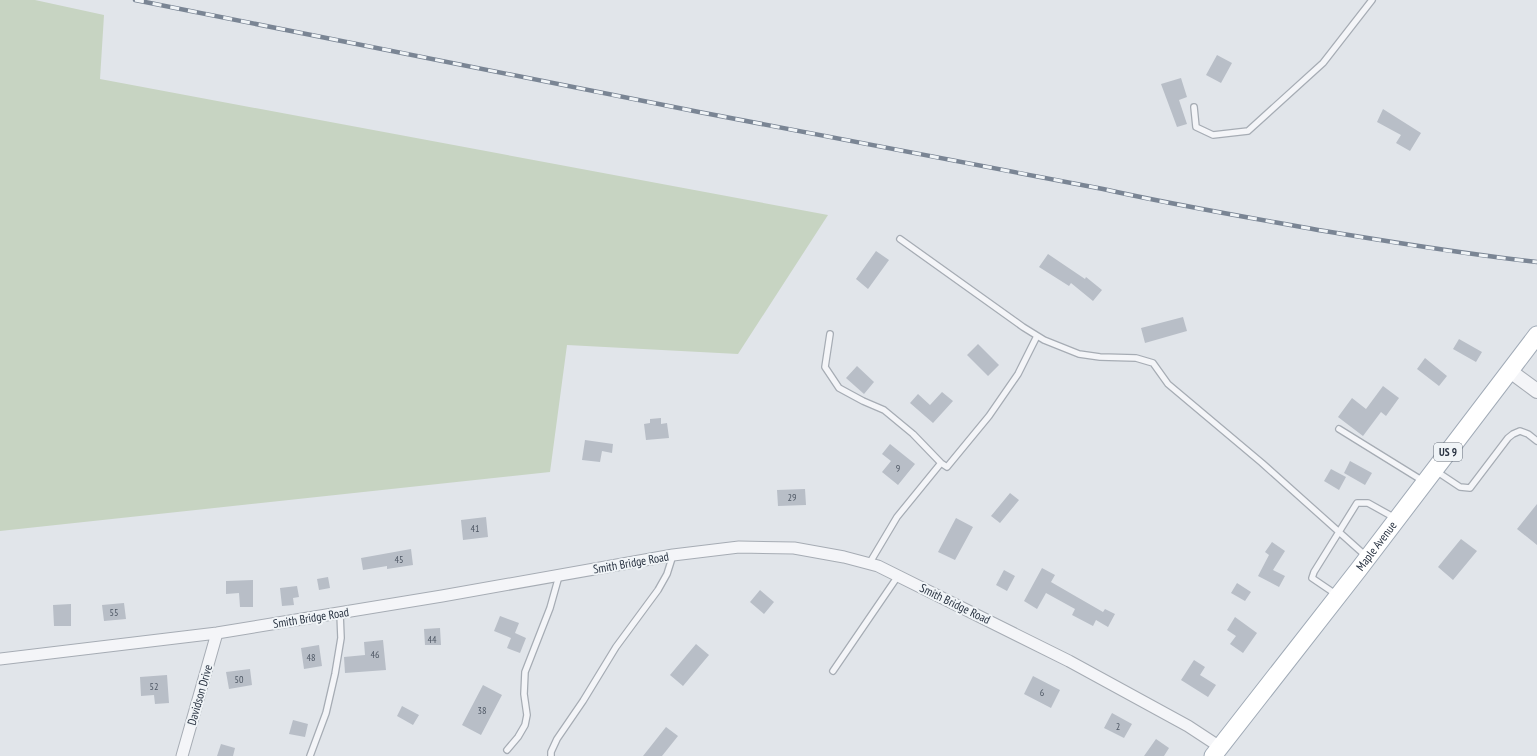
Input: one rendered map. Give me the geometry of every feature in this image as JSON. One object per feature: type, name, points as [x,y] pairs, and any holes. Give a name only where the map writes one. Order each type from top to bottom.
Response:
[{"type":"main road","name":"Maple Avenue","points":[[1217,752],[1537,335]]},
{"type":"street","points":[[1510,371],[1537,391]]},
{"type":"street","name":"Smith Bridge Road","points":[[0,659],[217,633],[673,555],[739,547],[794,548],[844,557],[878,566],[1069,660],[1188,726],[1217,752]]},
{"type":"street","name":"Davidson Drive","points":[[182,756],[217,633]]},
{"type":"lane","points":[[1194,107],[1196,127],[1213,134],[1248,131],[1323,63],[1372,0]]},
{"type":"lane","points":[[900,239],[1037,336],[1079,354],[1100,357],[1136,358],[1153,363],[1168,384],[1262,463],[1368,557]]},
{"type":"lane","points":[[830,334],[825,367],[839,388],[862,401],[884,410],[913,434],[947,468],[989,416],[1018,374],[1037,336]]},
{"type":"lane","points":[[1339,429],[1430,476],[1460,487],[1470,488],[1512,434],[1520,431],[1528,434],[1537,441]]},
{"type":"lane","points":[[869,564],[897,517],[941,463]]},
{"type":"lane","points":[[1338,596],[1312,578],[1314,572],[1338,532],[1357,503],[1368,503],[1397,519]]},
{"type":"lane","points":[[551,756],[551,752],[557,739],[583,701],[616,647],[658,590],[673,555]]},
{"type":"lane","points":[[507,750],[525,726],[527,715],[524,694],[525,672],[550,608],[559,575]]},
{"type":"lane","points":[[833,671],[898,576]]},
{"type":"lane","points":[[310,756],[326,713],[341,638],[340,613]]},
{"type":"green space","points":[[0,0],[35,0],[104,15],[100,79],[828,215],[738,354],[567,345],[550,472],[0,531]]},
{"type":"building","points":[[1217,55],[1232,63],[1221,83],[1206,75]]},
{"type":"building","points":[[1181,78],[1187,97],[1179,100],[1187,124],[1177,127],[1161,84]]},
{"type":"building","points":[[1383,109],[1421,133],[1410,151],[1396,143],[1401,135],[1377,122]]},
{"type":"building","points":[[876,251],[889,260],[868,289],[856,279]]},
{"type":"building","points":[[1048,254],[1085,279],[1086,277],[1102,290],[1093,301],[1071,283],[1069,286],[1039,267]]},
{"type":"building","points":[[1183,317],[1187,331],[1145,343],[1141,328]]},
{"type":"building","points":[[1459,339],[1482,352],[1476,362],[1453,349]]},
{"type":"building","points":[[978,344],[999,365],[988,376],[967,355]]},
{"type":"building","points":[[1425,358],[1447,376],[1439,386],[1417,369]]},
{"type":"building","points":[[857,366],[874,382],[864,394],[846,378]]},
{"type":"building","points":[[1383,386],[1399,398],[1386,416],[1381,412],[1363,436],[1338,417],[1352,398],[1366,409]]},
{"type":"building","points":[[942,392],[953,401],[933,423],[910,403],[918,394],[930,405]]},
{"type":"building","points":[[661,418],[661,424],[667,423],[669,438],[646,440],[644,424],[650,423],[650,419]]},
{"type":"building","points":[[585,440],[613,444],[612,453],[602,451],[600,462],[582,460]]},
{"type":"building","points":[[890,444],[915,464],[898,485],[882,472],[891,461],[882,454]]},
{"type":"building","points":[[1350,461],[1372,473],[1365,485],[1344,473]]},
{"type":"building","points":[[1331,469],[1346,477],[1339,490],[1324,481]]},
{"type":"building","points":[[805,489],[806,505],[778,506],[777,490]]},
{"type":"building","points":[[1010,493],[1019,500],[1000,523],[991,516]]},
{"type":"building","points":[[1537,504],[1537,545],[1517,529]]},
{"type":"building","points":[[486,517],[488,537],[463,540],[461,520]]},
{"type":"building","points":[[956,518],[973,527],[955,560],[938,552]]},
{"type":"building","points":[[1461,539],[1477,551],[1453,580],[1438,567]]},
{"type":"building","points":[[1272,542],[1285,551],[1273,570],[1285,576],[1279,587],[1258,576],[1269,555],[1265,552]]},
{"type":"building","points":[[411,549],[413,565],[387,569],[387,566],[363,570],[361,558]]},
{"type":"building","points":[[1042,568],[1055,575],[1051,582],[1103,612],[1105,609],[1115,614],[1108,627],[1096,620],[1093,626],[1072,615],[1075,609],[1046,593],[1037,609],[1024,601]]},
{"type":"building","points":[[1004,570],[1015,576],[1007,591],[996,585]]},
{"type":"building","points":[[328,577],[330,588],[319,590],[317,579]]},
{"type":"building","points":[[253,580],[253,607],[240,607],[239,593],[226,594],[226,581]]},
{"type":"building","points":[[1237,583],[1251,592],[1245,601],[1231,593]]},
{"type":"building","points":[[297,586],[299,597],[293,598],[294,605],[282,606],[280,588]]},
{"type":"building","points":[[760,590],[774,602],[764,614],[750,602]]},
{"type":"building","points":[[124,603],[126,619],[104,621],[102,605]]},
{"type":"building","points":[[71,604],[71,626],[54,626],[53,605]]},
{"type":"building","points":[[500,616],[519,623],[515,633],[526,638],[520,653],[507,648],[511,638],[494,631]]},
{"type":"building","points":[[1235,617],[1257,633],[1243,653],[1230,644],[1236,636],[1227,630]]},
{"type":"building","points":[[440,628],[441,645],[425,645],[424,629]]},
{"type":"building","points":[[383,640],[386,670],[345,673],[344,657],[365,655],[364,642]]},
{"type":"building","points":[[696,644],[709,655],[683,686],[670,675]]},
{"type":"building","points":[[319,645],[322,666],[304,669],[301,648]]},
{"type":"building","points":[[1194,660],[1205,667],[1200,675],[1216,685],[1208,697],[1181,680]]},
{"type":"building","points":[[250,669],[252,685],[229,689],[226,672]]},
{"type":"building","points":[[167,675],[169,703],[155,704],[154,695],[141,696],[140,677]]},
{"type":"building","points":[[1033,676],[1060,690],[1051,708],[1024,694]]},
{"type":"building","points":[[483,685],[502,695],[481,735],[462,725]]},
{"type":"building","points":[[402,706],[419,715],[413,725],[397,716]]},
{"type":"building","points":[[1112,713],[1132,724],[1124,738],[1104,728]]},
{"type":"building","points":[[293,720],[308,724],[305,737],[289,734]]},
{"type":"building","points":[[666,727],[678,736],[662,756],[643,756]]},
{"type":"building","points":[[1156,739],[1169,748],[1164,756],[1144,756]]},
{"type":"building","points":[[221,744],[235,748],[233,756],[217,756]]},
{"type":"railway","points":[[135,0],[699,112],[1103,189],[1210,211],[1400,243],[1537,262]]}]
